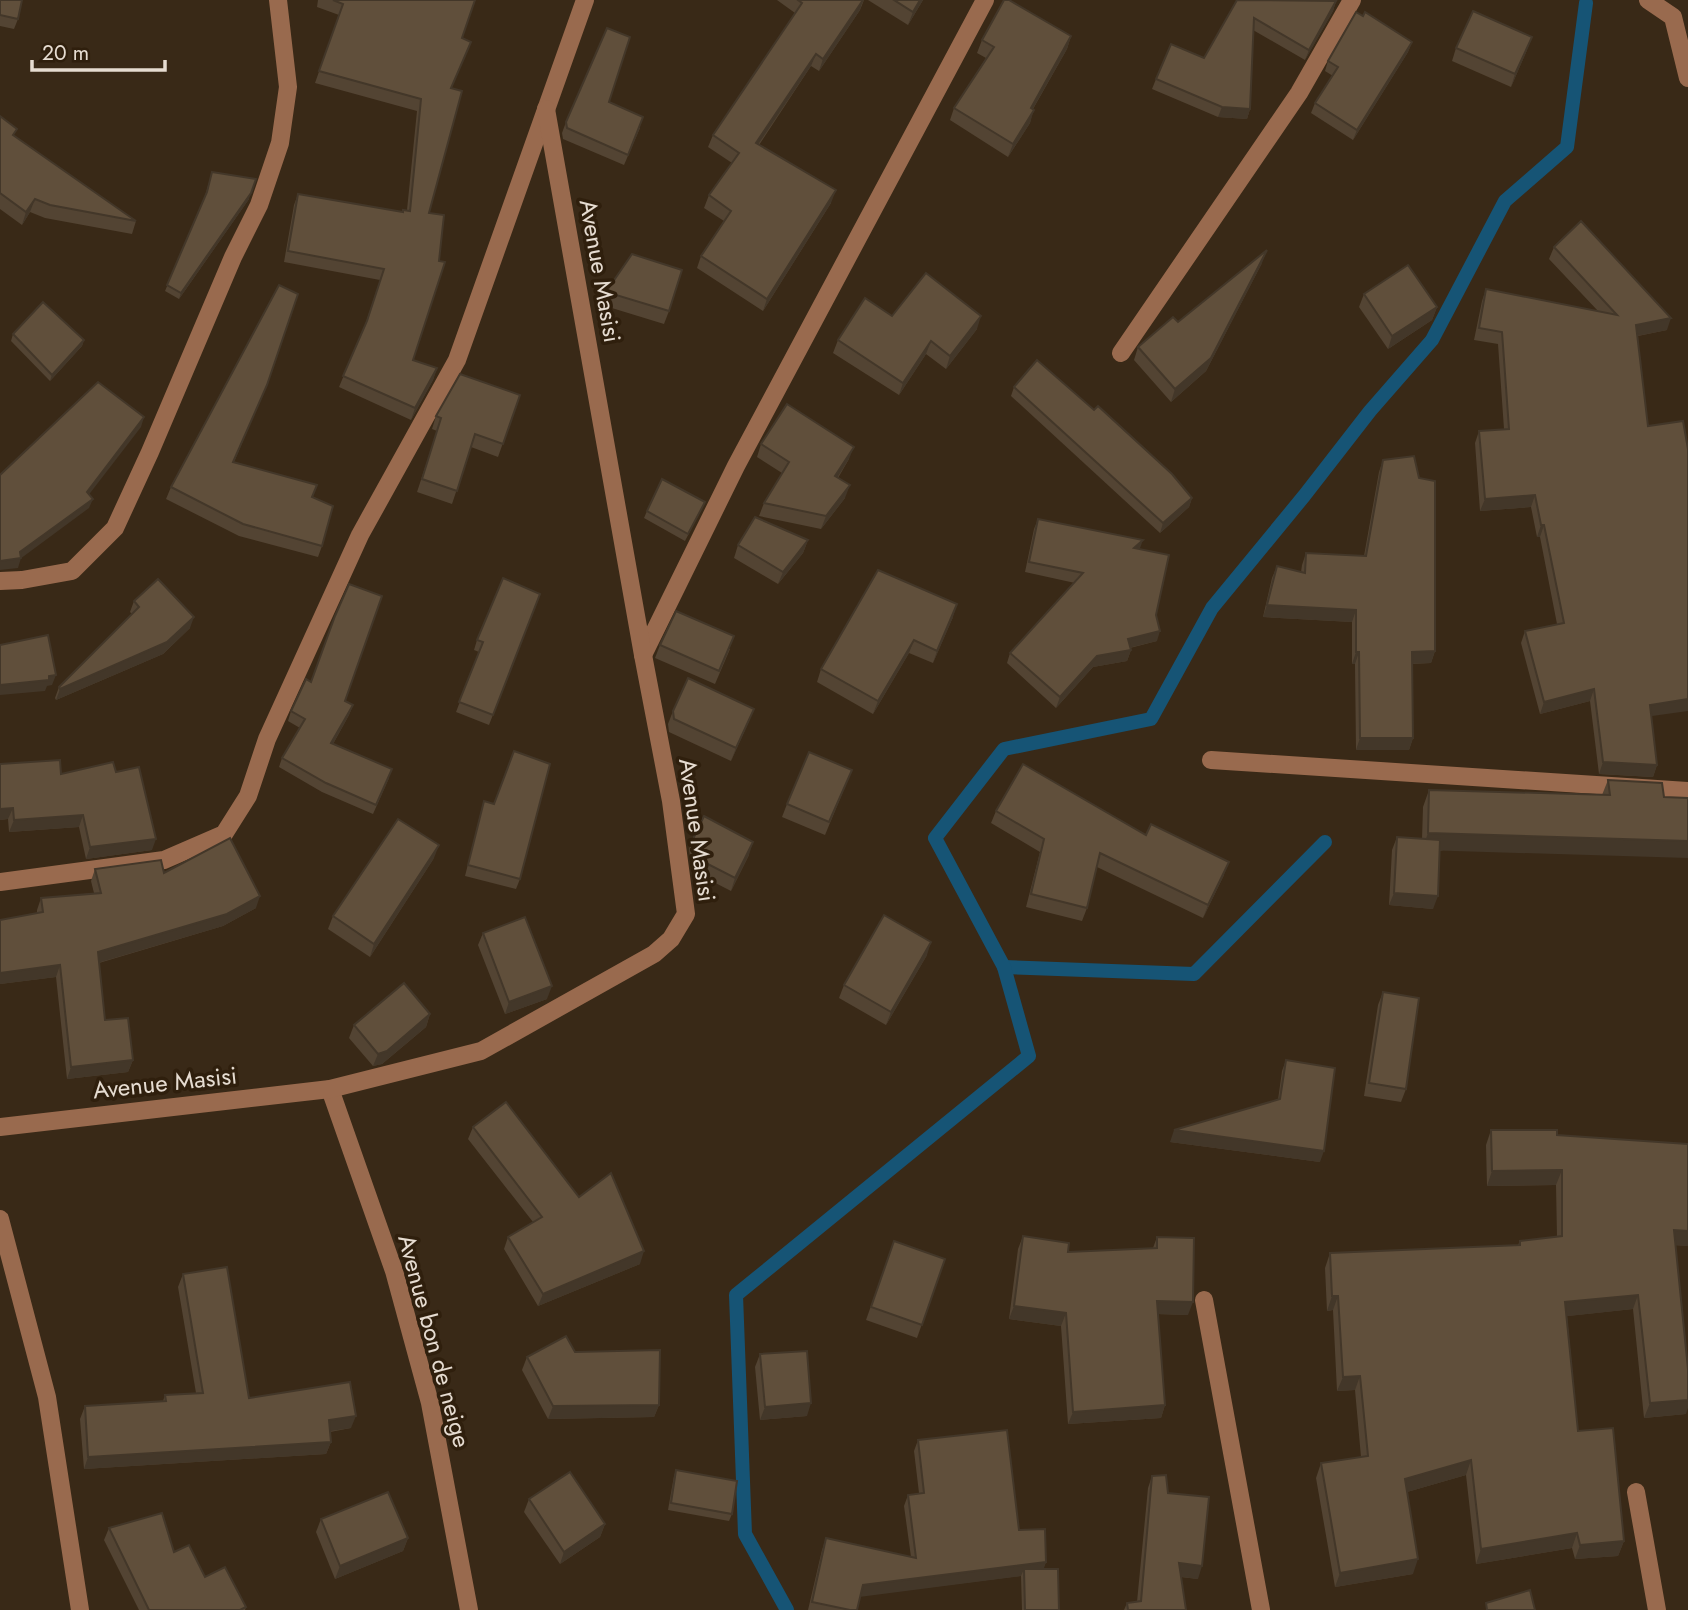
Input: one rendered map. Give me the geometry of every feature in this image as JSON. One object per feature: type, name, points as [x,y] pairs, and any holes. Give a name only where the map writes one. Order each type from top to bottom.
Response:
[{"type":"street","points":[[0,582],[72,571],[115,528],[233,257],[259,205],[280,143],[288,87],[278,0]]},
{"type":"street","points":[[0,882],[164,860],[224,834],[248,796],[267,738],[360,535],[457,360],[585,0]]},
{"type":"street","points":[[643,655],[736,466],[985,0]]},
{"type":"street","points":[[1121,353],[1299,93],[1352,0]]},
{"type":"street","points":[[1648,0],[1673,17],[1688,78]]},
{"type":"street","name":"Avenue Masisi","points":[[0,1127],[330,1089],[481,1051],[654,954],[671,939],[686,914],[671,801],[546,109]]},
{"type":"street","points":[[1210,760],[1688,791]]},
{"type":"street","name":"Avenue bon de neige","points":[[330,1089],[394,1270],[430,1403],[469,1610]]},
{"type":"street","points":[[0,1219],[47,1397],[80,1610]]},
{"type":"street","points":[[1204,1300],[1261,1610]]},
{"type":"street","points":[[1636,1492],[1657,1610]]},
{"type":"building","points":[[0,0],[22,0],[18,19],[0,15]]},
{"type":"building","points":[[333,0],[475,0],[462,38],[471,42],[451,88],[462,91],[429,213],[444,215],[439,261],[445,262],[413,360],[437,368],[415,408],[343,376],[367,321],[384,269],[288,251],[298,194],[410,211],[421,99],[319,71],[343,4]]},
{"type":"building","points":[[798,0],[863,0],[823,59],[816,54],[756,143],[836,190],[767,299],[701,256],[731,211],[709,195],[739,153],[713,135],[802,3]]},
{"type":"building","points":[[894,0],[920,0],[913,12]]},
{"type":"building","points":[[1004,0],[1009,0],[1071,36],[1031,108],[1034,110],[1013,144],[954,108],[994,47],[982,40]]},
{"type":"building","points":[[1237,0],[1336,1],[1309,50],[1254,18],[1250,109],[1222,107],[1156,79],[1171,44],[1204,58]]},
{"type":"building","points":[[1473,11],[1532,37],[1515,74],[1456,48]]},
{"type":"building","points":[[1356,12],[1363,16],[1365,12],[1412,42],[1357,130],[1315,103],[1338,67],[1328,61]]},
{"type":"building","points":[[607,28],[630,37],[609,102],[643,117],[628,155],[567,128],[566,122]]},
{"type":"building","points":[[0,116],[17,129],[13,135],[136,221],[50,205],[35,199],[26,212],[0,193]]},
{"type":"building","points":[[212,172],[256,179],[251,193],[181,293],[167,285],[207,192]]},
{"type":"building","points":[[1581,221],[1671,318],[1636,325],[1648,426],[1683,421],[1688,449],[1688,699],[1650,705],[1657,765],[1603,762],[1594,689],[1544,702],[1525,631],[1564,623],[1544,525],[1541,525],[1535,495],[1485,499],[1479,431],[1509,429],[1502,332],[1479,328],[1486,289],[1617,315],[1554,247]]},
{"type":"building","points":[[1267,250],[1211,358],[1175,389],[1138,347],[1173,317],[1178,322]]},
{"type":"building","points":[[632,254],[682,270],[669,311],[606,292]]},
{"type":"building","points":[[1408,265],[1437,307],[1392,336],[1364,294]]},
{"type":"building","points":[[926,273],[981,316],[950,356],[931,341],[903,383],[838,340],[865,298],[892,316]]},
{"type":"building","points":[[279,285],[298,294],[267,385],[233,462],[317,485],[312,497],[333,506],[322,546],[243,524],[171,487]]},
{"type":"building","points":[[43,302],[84,340],[52,375],[13,334]]},
{"type":"building","points":[[1037,360],[1094,410],[1098,406],[1172,474],[1192,498],[1163,523],[1014,387]]},
{"type":"building","points":[[460,374],[520,395],[503,444],[475,434],[457,491],[422,479],[441,418],[436,416]]},
{"type":"building","points":[[98,382],[144,417],[87,492],[93,499],[20,552],[21,558],[0,561],[0,475]]},
{"type":"building","points":[[787,404],[854,447],[835,476],[850,485],[826,516],[764,503],[789,462],[761,444]]},
{"type":"building","points":[[1414,456],[1419,478],[1435,481],[1435,651],[1412,652],[1413,738],[1360,738],[1356,610],[1267,605],[1277,566],[1305,573],[1306,553],[1366,556],[1383,460]]},
{"type":"building","points":[[662,479],[705,502],[688,534],[647,511]]},
{"type":"building","points":[[755,517],[808,540],[783,572],[738,545]]},
{"type":"building","points":[[1038,519],[1143,540],[1134,548],[1169,555],[1156,615],[1160,631],[1128,639],[1131,650],[1097,656],[1060,697],[1010,653],[1083,573],[1029,562]]},
{"type":"building","points":[[878,570],[957,604],[937,651],[914,640],[878,701],[821,669]]},
{"type":"building","points":[[503,578],[540,594],[493,715],[459,702],[483,642],[477,640]]},
{"type":"building","points":[[158,579],[194,617],[167,642],[60,689],[59,687],[139,607],[134,601]]},
{"type":"building","points":[[349,584],[382,596],[345,701],[353,705],[331,743],[392,769],[376,805],[326,783],[282,758],[305,719],[291,711],[306,679],[311,682]]},
{"type":"building","points":[[676,611],[734,636],[719,671],[660,645]]},
{"type":"building","points":[[48,635],[56,675],[49,676],[49,680],[0,685],[0,645]]},
{"type":"building","points":[[688,678],[754,709],[736,748],[674,719],[673,711]]},
{"type":"building","points":[[514,751],[550,764],[520,879],[468,865],[484,801],[494,804]]},
{"type":"building","points":[[809,752],[852,770],[829,822],[787,804]]},
{"type":"building","points":[[60,760],[61,774],[113,762],[116,772],[139,767],[156,839],[90,847],[83,815],[14,820],[13,808],[0,809],[0,764]]},
{"type":"building","points":[[1023,764],[1146,835],[1151,824],[1229,862],[1208,905],[1100,853],[1087,908],[1031,894],[1044,839],[996,811]]},
{"type":"building","points":[[1608,780],[1662,783],[1664,797],[1688,798],[1688,841],[1428,833],[1429,790],[1610,795]]},
{"type":"building","points":[[704,816],[753,842],[735,878],[696,858],[694,837]]},
{"type":"building","points":[[398,819],[439,845],[374,944],[333,916]]},
{"type":"building","points":[[1397,837],[1440,840],[1438,896],[1394,893]]},
{"type":"building","points":[[230,838],[260,896],[227,914],[98,952],[105,1020],[128,1018],[133,1060],[71,1067],[60,965],[0,973],[0,920],[43,912],[41,898],[101,893],[95,869],[161,860],[164,873]]},
{"type":"building","points":[[884,915],[931,942],[891,1012],[844,985]]},
{"type":"building","points":[[525,917],[552,986],[509,1002],[483,933]]},
{"type":"building","points":[[404,983],[430,1014],[387,1051],[378,1054],[354,1025]]},
{"type":"building","points":[[1383,992],[1419,998],[1406,1089],[1369,1083]]},
{"type":"building","points":[[1286,1060],[1335,1068],[1324,1151],[1174,1130],[1280,1099]]},
{"type":"building","points":[[506,1102],[579,1197],[611,1173],[644,1251],[543,1294],[508,1237],[542,1217],[473,1127]]},
{"type":"building","points":[[1491,1130],[1557,1130],[1557,1135],[1688,1144],[1688,1231],[1674,1230],[1688,1369],[1688,1400],[1650,1403],[1638,1295],[1565,1302],[1578,1431],[1613,1428],[1624,1541],[1580,1545],[1577,1533],[1481,1549],[1471,1460],[1405,1479],[1418,1559],[1340,1573],[1321,1463],[1368,1456],[1360,1376],[1343,1377],[1338,1296],[1332,1296],[1330,1253],[1520,1245],[1520,1241],[1562,1236],[1562,1170],[1492,1171]]},
{"type":"building","points":[[1023,1236],[1069,1243],[1068,1252],[1157,1248],[1157,1237],[1194,1238],[1193,1302],[1157,1301],[1165,1405],[1073,1412],[1066,1313],[1014,1306]]},
{"type":"building","points":[[894,1241],[945,1259],[922,1325],[871,1307]]},
{"type":"building","points":[[227,1267],[249,1398],[350,1382],[356,1416],[329,1420],[331,1442],[88,1457],[85,1406],[166,1401],[165,1395],[203,1393],[183,1274]]},
{"type":"building","points":[[566,1336],[575,1352],[660,1350],[659,1405],[553,1406],[527,1357]]},
{"type":"building","points":[[807,1351],[811,1403],[765,1407],[760,1354]]},
{"type":"building","points":[[1007,1430],[1019,1530],[1045,1529],[1046,1562],[863,1585],[857,1610],[812,1602],[826,1538],[916,1558],[908,1495],[924,1493],[918,1440]]},
{"type":"building","points":[[676,1470],[737,1481],[732,1514],[671,1503]]},
{"type":"building","points":[[570,1472],[605,1524],[564,1552],[529,1499]]},
{"type":"building","points":[[1166,1475],[1168,1493],[1209,1497],[1202,1566],[1179,1563],[1186,1610],[1128,1610],[1127,1603],[1141,1601],[1152,1476]]},
{"type":"building","points":[[388,1492],[408,1538],[340,1566],[321,1519]]},
{"type":"building","points":[[162,1513],[174,1552],[189,1545],[205,1577],[225,1567],[246,1607],[240,1610],[149,1610],[109,1528]]},
{"type":"building","points":[[1024,1569],[1058,1569],[1059,1610],[1025,1610]]},
{"type":"building","points":[[1530,1590],[1535,1610],[1487,1610],[1486,1603]]},
{"type":"waterway","points":[[787,1610],[745,1534],[736,1295],[1029,1056],[1004,967],[935,838],[1004,749],[1151,719],[1212,608],[1370,411],[1432,340],[1505,201],[1567,147],[1586,3]]},
{"type":"waterway","points":[[1004,967],[1194,974],[1325,842]]}]
